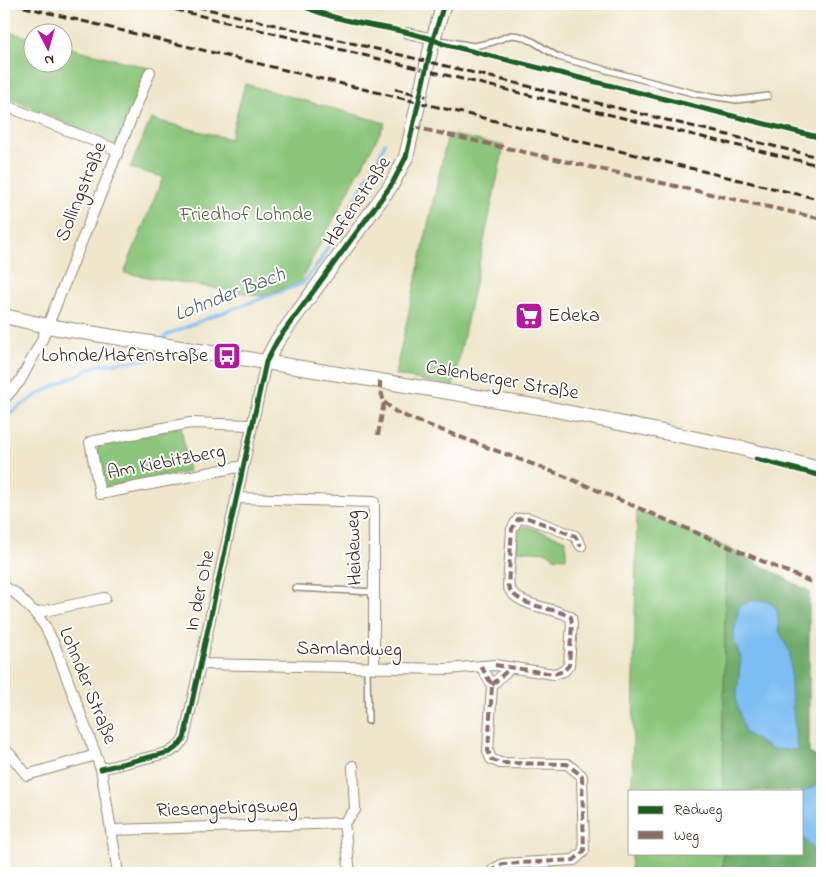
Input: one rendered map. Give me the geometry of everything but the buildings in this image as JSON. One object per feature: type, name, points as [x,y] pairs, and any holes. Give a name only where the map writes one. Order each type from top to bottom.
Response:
[{"type":"street","name":"Hafenstraße","points":[[266,362],[277,341],[392,184],[406,157],[433,39],[444,4]]},
{"type":"street","points":[[408,33],[433,39]]},
{"type":"street","name":"Sollingstraße","points":[[4,400],[20,381],[41,342],[150,72]]},
{"type":"street","points":[[4,105],[117,150]]},
{"type":"street","points":[[4,316],[47,326]]},
{"type":"street","name":"Calenberger Straße","points":[[47,326],[551,409],[741,448],[822,470]]},
{"type":"street","name":"In der Ohe","points":[[102,769],[170,752],[178,747],[184,739],[266,362]]},
{"type":"street","name":"Am Kiebitzberg","points":[[243,466],[100,494],[90,442],[190,423],[251,425]]},
{"type":"street","name":"Heideweg","points":[[237,498],[374,502],[374,592],[371,668]]},
{"type":"street","name":"Samlandweg","points":[[201,664],[447,669],[495,665],[554,674],[564,672],[569,664],[572,624],[570,617],[564,613],[519,600],[511,593],[508,586],[512,529],[518,519],[528,518],[575,536],[581,546]]},
{"type":"street","name":"Lohnder Straße","points":[[4,587],[15,593],[35,612],[55,646],[102,769],[118,873]]},
{"type":"street","points":[[35,612],[105,598]]},
{"type":"street","points":[[481,666],[492,685],[488,751],[491,759],[500,763],[567,764],[582,776],[584,851],[574,860],[503,864],[491,873]]},
{"type":"street","points":[[492,685],[511,667]]},
{"type":"street","points":[[8,752],[27,775],[96,755]]},
{"type":"street","points":[[350,873],[344,822],[354,810],[353,766]]},
{"type":"street","name":"Riesengebirgsweg","points":[[112,830],[344,822]]},
{"type":"lane","points":[[433,39],[474,46],[512,35],[520,36],[558,57],[696,94],[737,100],[768,96]]},
{"type":"lane","points":[[295,588],[374,592]]},
{"type":"lane","points":[[368,721],[371,668]]},
{"type":"green space","points":[[4,31],[22,36],[22,72],[72,72],[72,48],[149,68],[115,145],[4,96]]},
{"type":"green space","name":"Friedhof Lohnde","points":[[245,84],[385,123],[300,282],[262,296],[124,273],[163,177],[130,168],[151,119],[230,139]]},
{"type":"green space","points":[[448,134],[504,146],[453,387],[395,375]]},
{"type":"green space","points":[[181,427],[189,472],[104,487],[97,453],[99,443]]},
{"type":"green space","points":[[637,511],[726,547],[723,790],[632,790]]},
{"type":"green space","points":[[523,527],[529,527],[566,540],[566,558],[554,557],[547,552],[516,550],[518,533]]},
{"type":"green space","points":[[726,547],[809,591],[809,753],[822,760],[822,786],[819,784],[804,792],[723,790]]},
{"type":"green space","points":[[804,838],[822,861],[810,873],[723,873],[723,854],[804,854]]},
{"type":"green space","points":[[631,854],[723,854],[723,873],[631,873]]},
{"type":"water","points":[[750,601],[769,601],[777,609],[779,631],[790,653],[791,690],[797,750],[771,749],[745,733],[736,701],[741,658],[733,638],[739,607]]},
{"type":"water","points":[[819,784],[822,786],[822,861],[804,838],[804,792]]},
{"type":"waterway","name":"Lohnder Bach","points":[[162,342],[166,335],[302,284],[318,264],[376,163],[385,143]]},
{"type":"waterway","name":"Lohnder Bach","points":[[4,417],[40,393],[98,365],[152,359],[158,349]]},
{"type":"railway","points":[[12,4],[822,200]]},
{"type":"railway","points":[[152,4],[822,166]]},
{"type":"railway","points":[[186,4],[822,158]]},
{"type":"railway","points":[[395,89],[429,97]]},
{"type":"marked path","points":[[413,127],[822,219]]},
{"type":"marked path","points":[[378,435],[384,402],[380,381]]},
{"type":"marked path","points":[[384,402],[396,412],[412,419],[564,476],[811,582]]},
{"type":"marked path","points":[[495,665],[554,674],[564,671],[569,665],[571,617],[527,603],[519,599],[508,586],[512,529],[518,519],[528,518],[575,536],[581,546]]},
{"type":"marked path","points":[[481,666],[492,685],[488,751],[491,759],[500,763],[567,764],[582,776],[584,851],[574,860],[503,864],[491,873]]},
{"type":"marked path","points":[[492,685],[511,667]]},
{"type":"cycle path","points":[[298,4],[344,20],[418,35],[443,44],[822,138]]},
{"type":"cycle path","points":[[101,769],[170,752],[184,739],[266,362],[277,341],[392,184],[406,157],[433,39],[444,4]]},
{"type":"cycle path","points":[[756,459],[822,476]]},
{"type":"place","name":"Edeka","points":[[529,316]]},
{"type":"place","name":"Lohnde/Hafenstraße","points":[[227,356]]}]
